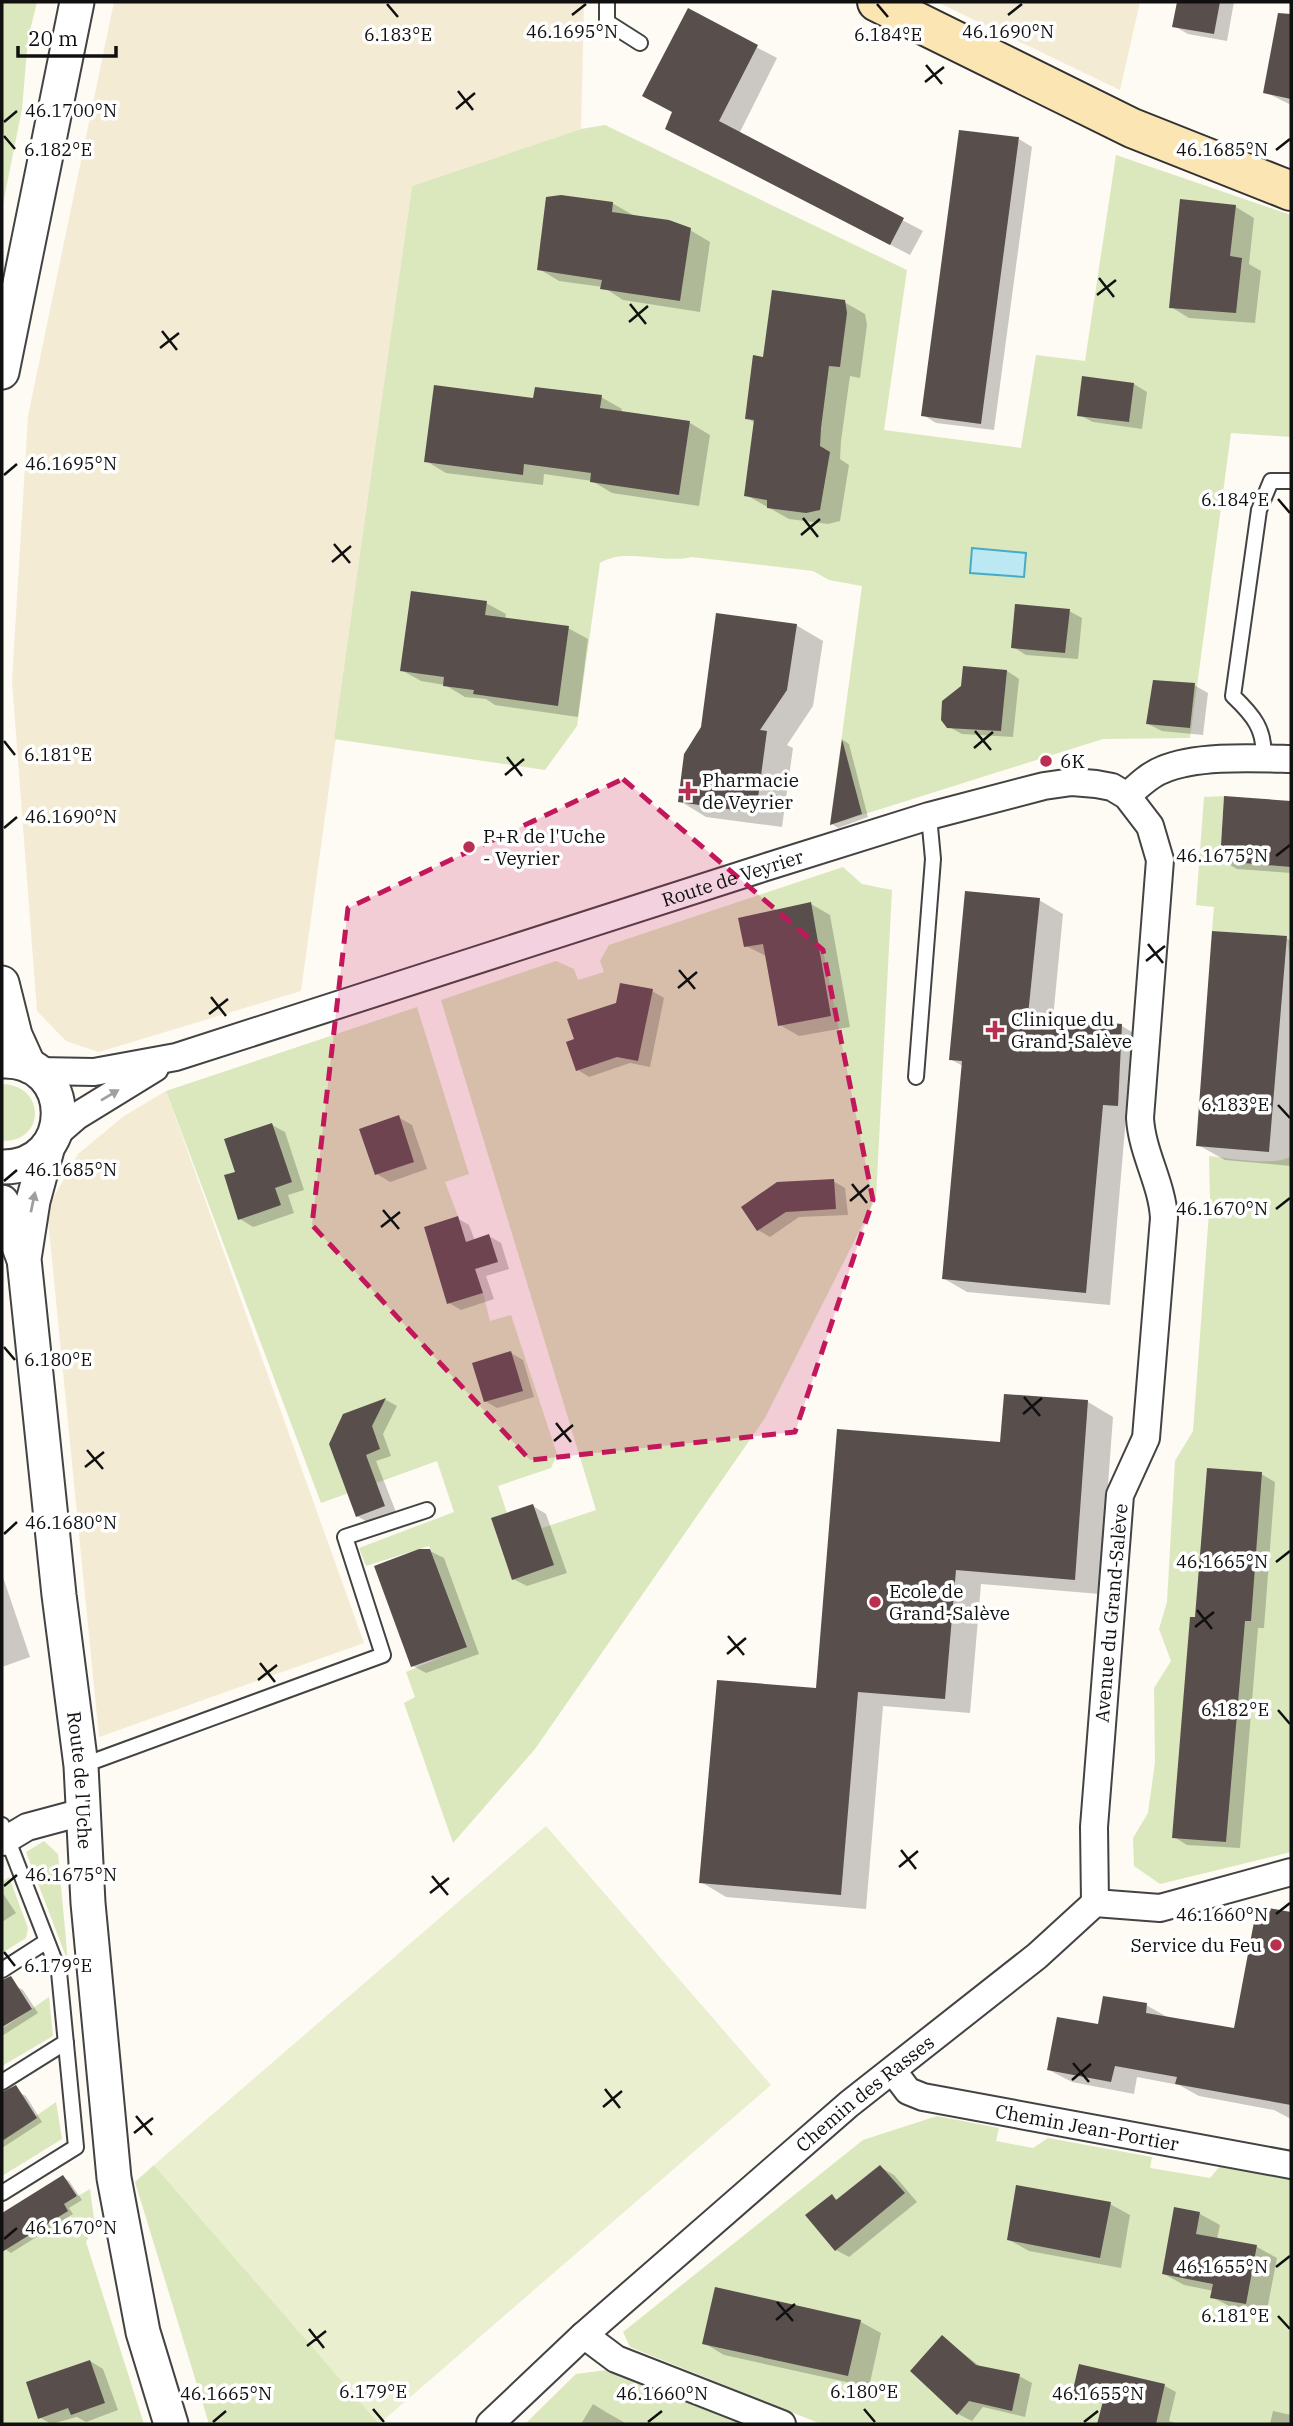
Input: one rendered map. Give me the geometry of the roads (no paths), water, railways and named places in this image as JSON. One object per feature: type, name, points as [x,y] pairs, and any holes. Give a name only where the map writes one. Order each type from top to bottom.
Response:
[{"type":"main road","points":[[877,2],[1095,112],[1179,149],[1291,191]]},
{"type":"street","points":[[2,372],[79,5]]},
{"type":"street","points":[[1128,796],[1160,770],[1172,766],[1291,759]]},
{"type":"street","name":"Route de Veyrier","points":[[23,1066],[94,1072],[176,1057],[929,816],[1044,786],[1072,782],[1112,787],[1128,796]]},
{"type":"street","name":"Avenue du Grand-Salève","points":[[1095,1903],[1094,1827],[1120,1494],[1146,1438],[1164,1218],[1160,1191],[1146,1156],[1140,1118],[1160,860],[1150,826],[1128,796]]},
{"type":"street","points":[[2,983],[23,1066]]},
{"type":"street","name":"Route de Veyrier","points":[[51,1141],[94,1105],[176,1057]]},
{"type":"street","name":"Route de l'Uche","points":[[23,1066],[55,1093],[58,1114],[33,1201],[24,1259],[57,1582],[81,1766],[88,1903],[114,2178],[140,2322],[171,2424]]},
{"type":"street","points":[[2,1167],[25,1164],[51,1141]]},
{"type":"street","name":"Route de l'Uche","points":[[2,1202],[24,1259]]},
{"type":"street","points":[[3,1835],[83,1812]]},
{"type":"street","points":[[1095,1903],[1160,1908],[1291,1872]]},
{"type":"street","name":"Chemin des Rasses","points":[[490,2424],[584,2335],[849,2104],[1037,1956],[1095,1903]]},
{"type":"street","name":"Chemin Jean-Portier","points":[[893,2071],[908,2091],[923,2097],[1291,2165]]},
{"type":"street","points":[[584,2335],[616,2359],[782,2424]]},
{"type":"lane","points":[[607,2],[607,22],[640,43]]},
{"type":"lane","points":[[1263,759],[1265,740],[1254,716],[1233,696],[1259,510],[1271,481],[1291,481]]},
{"type":"lane","points":[[916,1077],[933,859],[929,816]]},
{"type":"lane","points":[[81,1766],[383,1655],[345,1537],[427,1510]]},
{"type":"lane","points":[[2,2193],[76,2147],[59,1972],[3,1835]]},
{"type":"lane","points":[[2,1969],[47,1941]]},
{"type":"lane","points":[[2,2082],[66,2042]]},
{"type":"water","points":[[972,548],[1026,553],[1024,577],[970,573]]},
{"type":"place","name":"6K","points":[[1046,761]]},
{"type":"place","name":"Pharmacie de Veyrier","points":[[688,791]]},
{"type":"place","name":"P+R de l'Uche - Veyrier","points":[[469,847]]},
{"type":"place","name":"Clinique du Grand-Salève","points":[[995,1030]]},
{"type":"place","name":"Ecole de Grand-Salève","points":[[875,1602]]},
{"type":"place","name":"Service du Feu","points":[[1276,1945]]}]
